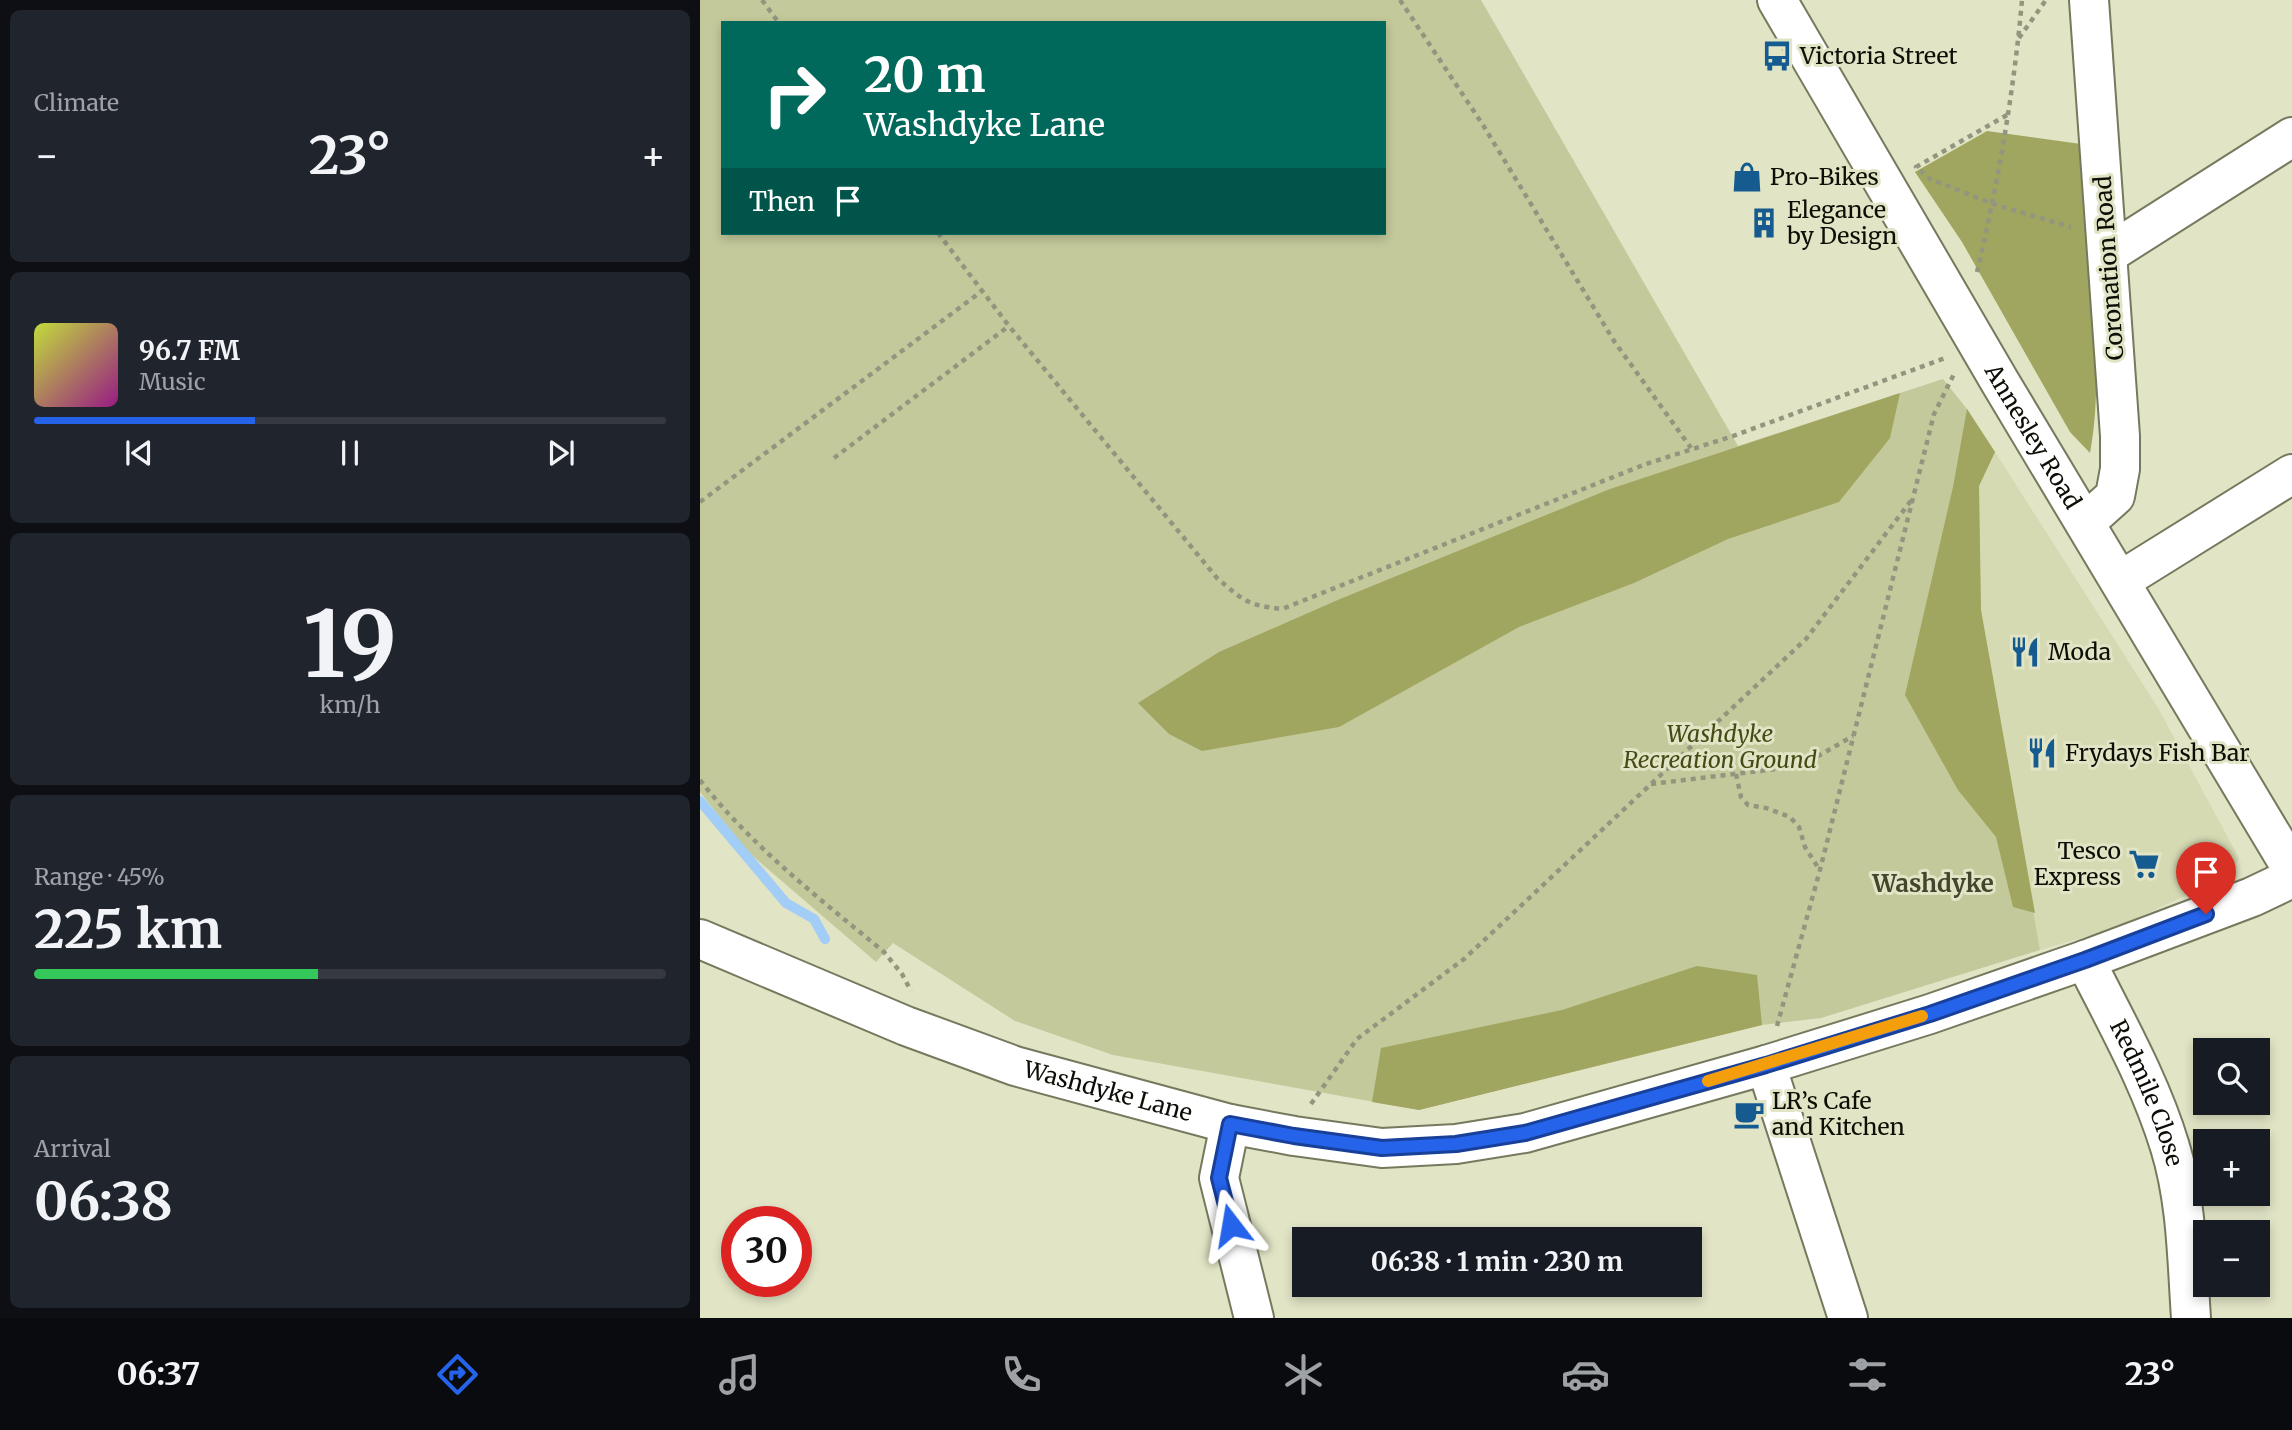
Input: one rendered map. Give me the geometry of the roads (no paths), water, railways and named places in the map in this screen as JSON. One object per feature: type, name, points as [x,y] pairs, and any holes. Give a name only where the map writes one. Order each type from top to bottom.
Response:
[{"type":"street","name":"Annesley Road","points":[[1777,0],[1976,341],[2289,861]]},
{"type":"street","name":"Coronation Road","points":[[2085,523],[2115,496],[2120,469],[2120,436],[2089,0]]},
{"type":"street","points":[[2107,243],[2292,138]]},
{"type":"street","points":[[2120,581],[2292,474]]},
{"type":"street","name":"Washdyke Lane","points":[[700,939],[906,1026],[1015,1066],[1230,1124],[1382,1148],[1456,1144],[1525,1133],[1766,1065],[1930,1014],[2085,960],[2252,897],[2289,861]]},
{"type":"street","name":"Redmile Close","points":[[2085,960],[2152,1094],[2171,1149],[2182,1204],[2191,1318]]},
{"type":"street","points":[[1766,1065],[1848,1318]]},
{"type":"street","points":[[1230,1124],[1219,1178],[1254,1318]]},
{"type":"waterway","points":[[700,801],[786,903],[814,919],[825,939]]},
{"type":"place","name":"Victoria Street","points":[[1777,56]]},
{"type":"place","name":"Pro-Bikes","points":[[1747,177]]},
{"type":"place","name":"Elegance by Design","points":[[1764,223]]},
{"type":"place","name":"Moda","points":[[2025,652]]},
{"type":"place","name":"Frydays Fish Bar","points":[[2042,753]]},
{"type":"place","name":"Tesco Express","points":[[2144,864]]},
{"type":"place","name":"LR’s Cafe and Kitchen","points":[[1749,1114]]},
{"type":"district","name":"Washdyke","points":[[1933,884]]},
{"type":"park label","name":"Washdyke Recreation Ground","points":[[1720,747]]}]
